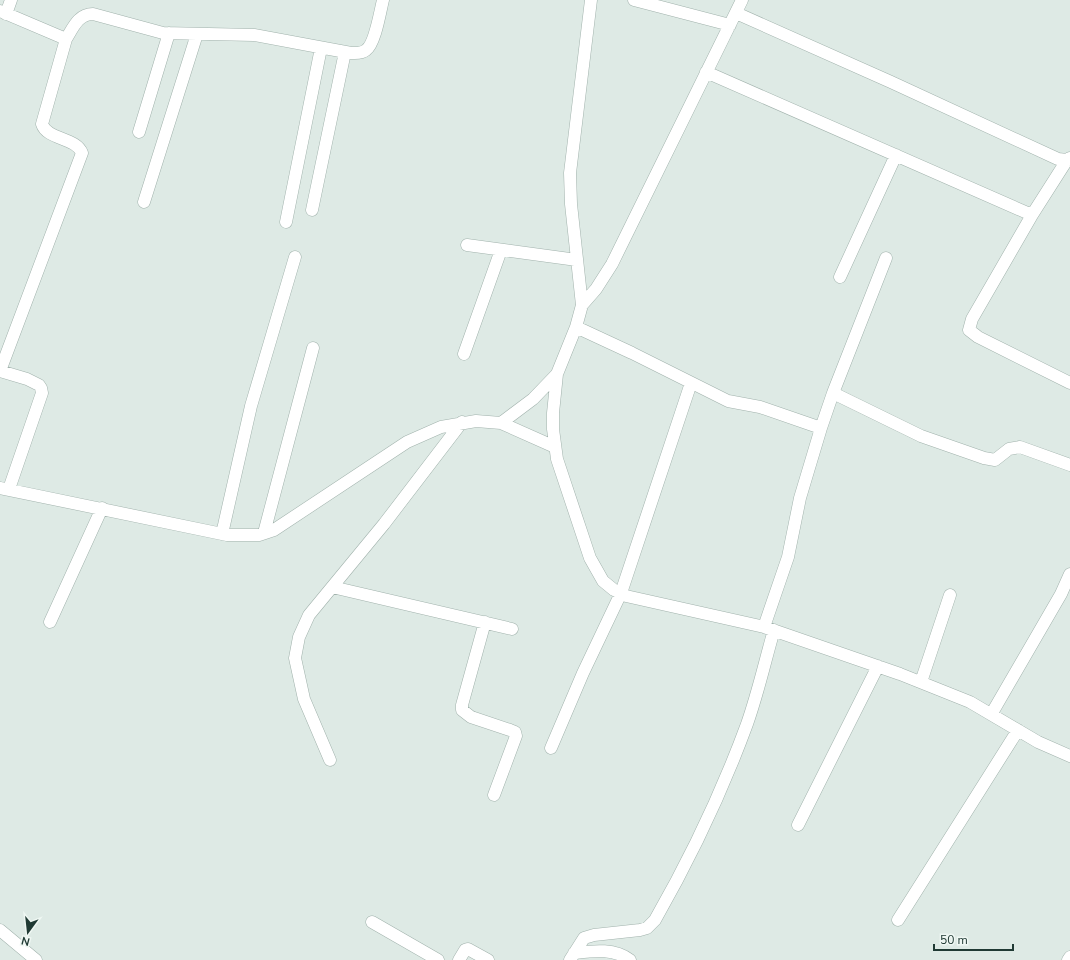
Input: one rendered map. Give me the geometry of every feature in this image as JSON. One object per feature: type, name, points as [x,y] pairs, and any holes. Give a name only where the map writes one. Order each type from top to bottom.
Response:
[{"type":"street","points":[[11,0],[3,12],[66,39]]},
{"type":"street","points":[[383,0],[372,41],[367,50],[360,54],[254,35],[169,33],[104,16],[86,14],[76,22],[66,39],[42,124],[47,131],[80,149],[81,156],[0,371],[34,382],[39,385],[42,393],[5,488],[222,534],[243,536],[264,533],[288,522],[407,442],[442,427],[462,422],[476,421],[501,423],[555,447]]},
{"type":"street","points":[[591,0],[571,157],[571,204],[582,305],[576,327],[558,374],[553,413],[557,459],[590,558],[603,581],[621,593],[769,628],[952,693],[992,713],[1038,742],[1070,756]]},
{"type":"street","points":[[634,0],[730,25]]},
{"type":"street","points":[[582,305],[596,289],[612,264],[742,0]]},
{"type":"street","points":[[736,13],[1058,159],[1068,159]]},
{"type":"street","points":[[138,132],[169,33]]},
{"type":"street","points":[[144,202],[197,34]]},
{"type":"street","points":[[286,222],[321,48]]},
{"type":"street","points":[[312,210],[345,52]]},
{"type":"street","points":[[706,72],[1032,215]]},
{"type":"street","points":[[840,276],[896,155]]},
{"type":"street","points":[[1068,159],[1032,215],[972,320],[969,330],[978,337],[1070,383]]},
{"type":"street","points":[[467,245],[577,260]]},
{"type":"street","points":[[464,354],[502,250]]},
{"type":"street","points":[[222,534],[251,406],[295,257]]},
{"type":"street","points":[[572,956],[581,941],[589,936],[633,932],[647,928],[655,920],[701,835],[739,746],[756,697],[769,628],[788,557],[800,498],[833,393],[886,258]]},
{"type":"street","points":[[576,327],[728,401],[766,409],[821,428]]},
{"type":"street","points":[[264,533],[313,348]]},
{"type":"street","points":[[501,423],[533,399],[558,374]]},
{"type":"street","points":[[551,748],[583,673],[621,593],[691,383]]},
{"type":"street","points":[[833,393],[921,436],[984,458],[994,460],[1010,449],[1020,448],[1070,465]]},
{"type":"street","points":[[330,760],[307,708],[295,658],[299,637],[309,614],[462,422]]},
{"type":"street","points":[[50,622],[102,508]]},
{"type":"street","points":[[992,713],[1061,594],[1070,574]]},
{"type":"street","points":[[332,587],[512,629]]},
{"type":"street","points":[[921,682],[950,596]]},
{"type":"street","points":[[485,622],[462,704],[462,710],[471,717],[515,732],[516,736],[494,795]]},
{"type":"street","points":[[798,825],[878,666]]},
{"type":"street","points":[[898,920],[1018,730]]},
{"type":"street","points":[[372,922],[438,960]]},
{"type":"street","points":[[0,930],[36,960]]},
{"type":"street","points":[[459,960],[465,950],[468,949],[488,960]]},
{"type":"street","points":[[572,956],[599,950],[611,952],[630,960]]}]
